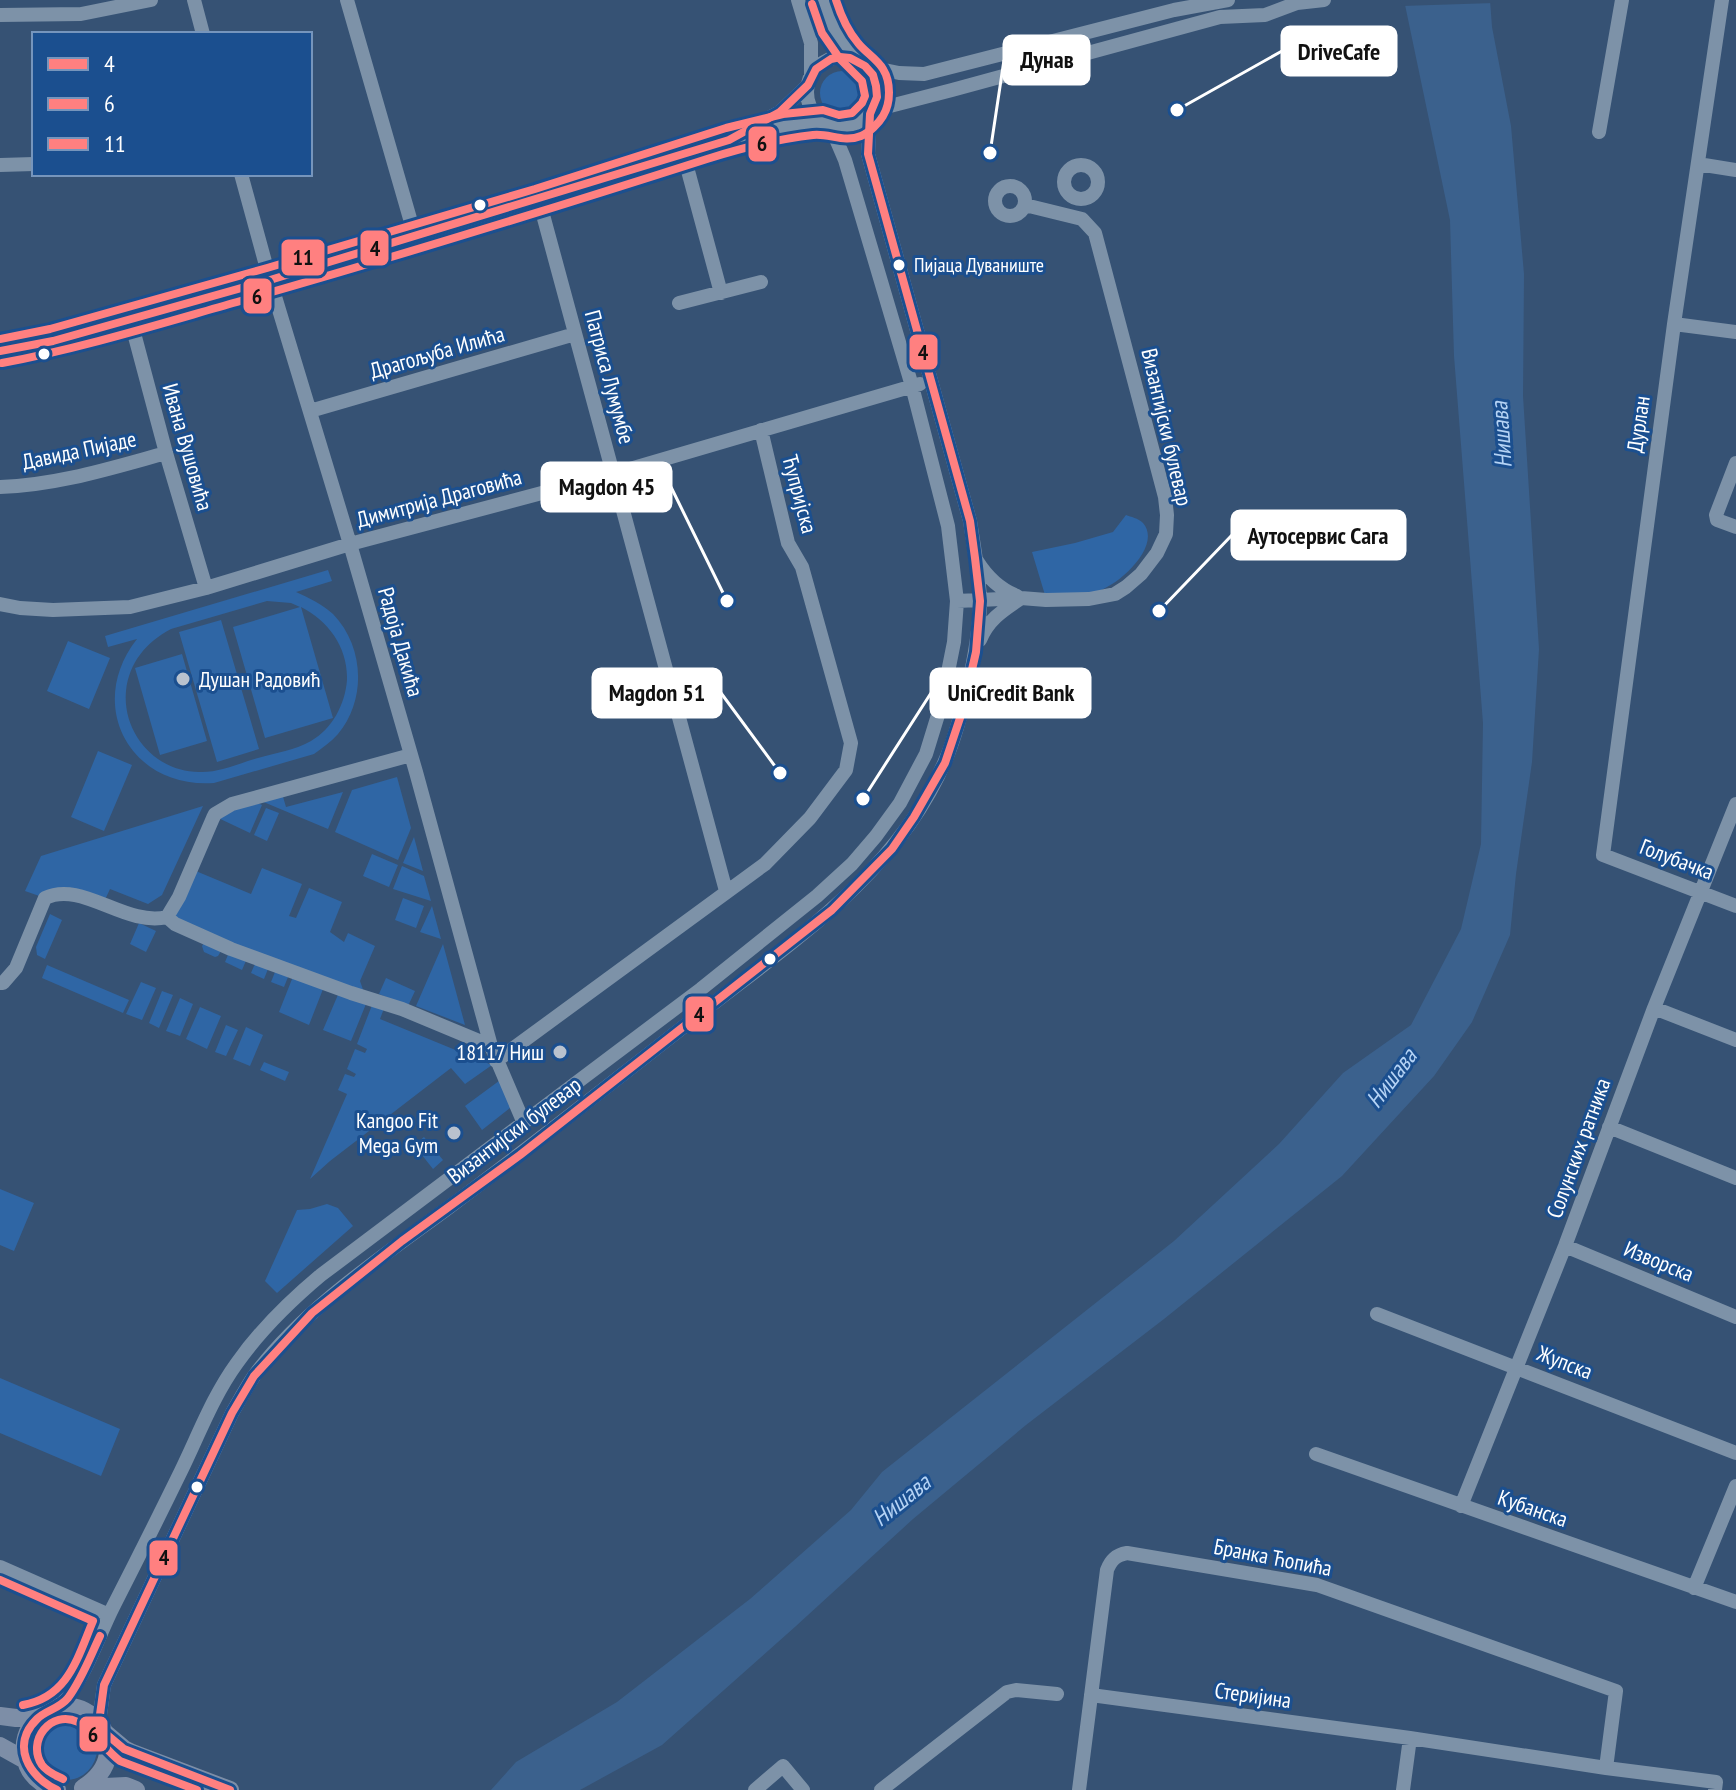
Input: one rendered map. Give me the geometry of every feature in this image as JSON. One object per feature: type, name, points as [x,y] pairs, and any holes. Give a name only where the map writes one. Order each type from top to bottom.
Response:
[{"type":"main road","points":[[57,1790],[32,1774],[25,1760],[24,1748],[26,1736],[39,1717],[48,1711],[69,1707],[91,1715],[124,1749],[230,1790]]},
{"type":"main road","points":[[0,1716],[39,1717]]},
{"type":"main road","points":[[79,1789],[94,1781],[107,1758],[108,1745],[102,1728]]},
{"type":"main road","points":[[0,1746],[25,1760]]},
{"type":"main road","points":[[79,1789],[126,1786],[136,1790]]},
{"type":"street","points":[[0,15],[81,14],[151,0]]},
{"type":"street","points":[[194,0],[202,32]]},
{"type":"street","points":[[347,0],[415,236]]},
{"type":"street","points":[[798,0],[811,43],[807,95],[815,114],[826,123]]},
{"type":"street","points":[[0,351],[53,341],[270,280],[729,140],[784,126],[826,123],[847,127],[856,125],[871,111],[877,97],[876,86],[873,75],[832,26],[823,0]]},
{"type":"street","points":[[729,140],[780,112],[816,69],[831,59],[850,58],[899,73],[924,74],[1174,10],[1228,0]]},
{"type":"street","points":[[871,111],[1220,17],[1265,15],[1291,2],[1324,0]]},
{"type":"street","points":[[1599,132],[1622,0]]},
{"type":"street","name":"Дурлан","points":[[1603,855],[1674,324],[1722,0]]},
{"type":"street","name":"Византијски булевар","points":[[102,1728],[101,1697],[110,1671],[232,1413],[254,1376],[312,1313],[346,1285],[520,1155],[832,910],[892,849],[945,763],[963,709],[976,652],[980,601],[970,521],[868,154],[871,111]]},
{"type":"street","name":"Византијски булевар","points":[[58,1708],[77,1685],[212,1402],[250,1345],[294,1298],[321,1275],[701,989],[810,901],[852,864],[876,836],[900,803],[926,754],[942,702],[954,642],[957,601],[948,526],[912,386],[845,160],[826,123]]},
{"type":"street","points":[[684,156],[721,293]]},
{"type":"street","points":[[0,165],[32,164]]},
{"type":"street","points":[[1698,164],[1736,170]]},
{"type":"street","name":"Радоја Дакића","points":[[242,176],[411,755],[491,1046],[523,1121]]},
{"type":"street","name":"Патриса Лумумбе","points":[[539,200],[726,891]]},
{"type":"street","points":[[1025,205],[1082,219],[1083,200]]},
{"type":"street","name":"Византијски булевар","points":[[957,601],[1089,599],[1115,594],[1150,565],[1166,534],[1165,497],[1113,299],[1095,233],[1082,219]]},
{"type":"street","points":[[679,303],[761,282]]},
{"type":"street","name":"Ивана Вушовића","points":[[130,318],[206,588]]},
{"type":"street","points":[[1674,324],[1736,332]]},
{"type":"street","name":"Драгољуба Илића","points":[[310,411],[575,334]]},
{"type":"street","name":"Димитрија Драговића","points":[[0,604],[53,610],[130,607],[613,474],[931,380]]},
{"type":"street","name":"Ћупријска","points":[[496,1061],[765,864],[810,818],[846,770],[851,743],[802,567],[788,543],[761,430]]},
{"type":"street","name":"Давида Пијаде","points":[[0,487],[69,479],[166,453]]},
{"type":"street","points":[[1736,463],[1716,515],[1717,520],[1736,527]]},
{"type":"street","points":[[975,558],[985,574],[1003,591],[1021,598]]},
{"type":"street","points":[[976,652],[985,629],[996,615],[1021,598]]},
{"type":"street","points":[[0,983],[16,968],[45,898],[52,895],[79,896],[145,919],[167,917],[179,897],[215,814],[232,804],[411,755]]},
{"type":"street","name":"Солунских ратника","points":[[1461,1506],[1736,804]]},
{"type":"street","name":"Голубачка","points":[[1603,855],[1736,906]]},
{"type":"street","points":[[167,917],[175,924],[231,949],[402,1009],[491,1046]]},
{"type":"street","points":[[1654,1008],[1736,1040]]},
{"type":"street","points":[[1609,1127],[1736,1178]]},
{"type":"street","name":"Изворска","points":[[1565,1246],[1736,1317]]},
{"type":"street","name":"Жупска","points":[[1377,1314],[1736,1453]]},
{"type":"street","name":"Кубанска","points":[[1316,1454],[1736,1602]]},
{"type":"street","points":[[1694,1588],[1736,1486]]},
{"type":"street","name":"Бранка Ћопића","points":[[1079,1790],[1107,1570],[1110,1562],[1127,1553],[1317,1585],[1616,1691],[1606,1768]]},
{"type":"street","points":[[0,1567],[109,1615]]},
{"type":"street","points":[[881,1790],[1007,1692],[1057,1694]]},
{"type":"street","name":"Стеријина","points":[[1091,1695],[1716,1782],[1715,1790]]},
{"type":"street","points":[[1403,1790],[1410,1738]]},
{"type":"street","points":[[755,1790],[783,1766],[803,1790]]},
{"type":"shaded area","points":[[842,71],[857,78],[864,93],[857,108],[842,115],[827,108],[820,93],[827,78]]},
{"type":"shaded area","points":[[1126,515],[1141,521],[1148,532],[1142,554],[1125,574],[1095,592],[1045,595],[1032,552],[1113,532]]},
{"type":"shaded area","points":[[328,570],[332,581],[296,592],[333,614],[351,641],[358,673],[354,705],[338,734],[314,754],[214,783],[184,781],[159,772],[139,757],[124,738],[116,715],[115,690],[122,664],[137,639],[108,647],[105,636]],"holes":[[[267,601],[300,607],[233,627],[265,738],[333,718],[301,607],[328,628],[344,657],[347,680],[340,707],[331,723],[325,730],[299,747],[207,772],[169,765],[145,747],[130,721],[126,691],[135,663],[154,640],[171,629]]]},
{"type":"shaded area","points":[[221,620],[259,749],[217,762],[179,632]]},
{"type":"shaded area","points":[[68,641],[110,658],[89,709],[47,691]]},
{"type":"shaded area","points":[[182,654],[207,741],[160,755],[135,668]]},
{"type":"shaded area","points":[[98,751],[132,765],[104,831],[71,817]]},
{"type":"shaded area","points":[[397,777],[411,828],[398,860],[335,832],[352,790]]},
{"type":"shaded area","points":[[281,790],[286,807],[343,792],[328,829],[254,798]]},
{"type":"shaded area","points":[[249,799],[262,805],[250,833],[214,816]]},
{"type":"shaded area","points":[[203,806],[162,895],[148,904],[110,889],[103,904],[45,898],[25,891],[41,856]]},
{"type":"shaded area","points":[[266,808],[279,813],[267,841],[254,835]]},
{"type":"shaded area","points":[[414,837],[423,871],[403,863]]},
{"type":"shaded area","points":[[372,854],[398,865],[389,887],[363,876]]},
{"type":"shaded area","points":[[402,866],[424,876],[431,901],[393,889]]},
{"type":"shaded area","points":[[262,868],[302,884],[289,916],[296,918],[309,888],[342,902],[330,932],[344,942],[348,933],[375,946],[360,981],[368,999],[351,1041],[323,1030],[340,990],[325,984],[309,1025],[279,1012],[294,974],[290,972],[284,987],[271,982],[277,967],[270,964],[264,979],[251,973],[257,959],[248,956],[242,970],[225,962],[230,950],[221,951],[215,957],[204,952],[204,943],[167,917],[191,869],[251,894]]},
{"type":"shaded area","points":[[403,898],[424,906],[416,928],[395,920]]},
{"type":"shaded area","points":[[432,906],[441,939],[420,932]]},
{"type":"shaded area","points":[[50,914],[62,920],[45,959],[37,955],[36,947]]},
{"type":"shaded area","points":[[139,923],[156,931],[146,952],[130,944]]},
{"type":"shaded area","points":[[443,944],[465,1025],[416,1006]]},
{"type":"shaded area","points":[[47,965],[129,1000],[123,1013],[42,978]]},
{"type":"shaded area","points":[[386,978],[415,991],[408,1006],[379,994]]},
{"type":"shaded area","points":[[141,982],[156,988],[142,1020],[126,1014]]},
{"type":"shaded area","points":[[162,991],[173,995],[159,1028],[149,1023]]},
{"type":"shaded area","points":[[180,998],[193,1004],[180,1036],[166,1031]]},
{"type":"shaded area","points":[[374,1000],[386,1003],[380,1019],[492,1065],[465,1084],[451,1068],[310,1179],[347,1094],[338,1090],[345,1074],[354,1077],[356,1074],[347,1069],[355,1049],[365,1053],[367,1049],[357,1044]]},
{"type":"shaded area","points":[[200,1007],[221,1016],[207,1049],[186,1039]]},
{"type":"shaded area","points":[[226,1025],[238,1030],[226,1056],[215,1052]]},
{"type":"shaded area","points":[[246,1027],[263,1035],[250,1066],[233,1059]]},
{"type":"shaded area","points":[[264,1062],[289,1072],[285,1081],[260,1070]]},
{"type":"shaded area","points":[[503,1078],[515,1104],[482,1130],[465,1106]]},
{"type":"shaded area","points":[[424,1137],[443,1160],[433,1169],[414,1145]]},
{"type":"shaded area","points":[[0,1189],[34,1203],[14,1251],[0,1245]]},
{"type":"shaded area","points":[[327,1204],[338,1208],[353,1226],[277,1293],[265,1281],[297,1210]]},
{"type":"shaded area","points":[[0,1378],[120,1429],[101,1476],[0,1433]]},
{"type":"shaded area","points":[[66,1718],[88,1727],[97,1749],[88,1771],[66,1780],[44,1771],[35,1749],[44,1727]]},
{"type":"water","name":"Нишава","points":[[1404,0],[1490,0],[1492,27],[1511,126],[1524,274],[1523,396],[1539,649],[1532,762],[1510,935],[1472,1022],[1434,1076],[1342,1176],[1026,1425],[913,1519],[662,1745],[580,1790],[491,1790],[516,1762],[617,1702],[750,1599],[851,1510],[882,1472],[1174,1241],[1279,1144],[1343,1073],[1411,1025],[1461,929],[1481,844],[1483,723],[1454,356],[1450,220]]},
{"type":"pier","points":[[1400,0],[1494,0],[1494,3],[1402,6]]},
{"type":"transit line","name":"6","points":[[2,363],[91,343],[296,285],[746,148],[813,135],[849,139],[861,136],[876,125],[886,111],[888,80],[880,65],[851,33],[836,0]]},
{"type":"transit line","name":"11","points":[[0,339],[50,329],[267,268],[535,189],[726,128],[783,114],[823,110],[839,115],[852,113],[865,96],[862,81],[840,59],[822,33],[812,4]]},
{"type":"transit line","name":"4","points":[[0,351],[53,341],[270,280],[729,140],[780,112],[808,85],[816,69],[831,59],[850,58],[865,66],[873,75],[876,86],[877,97],[870,114],[868,154],[970,521],[980,601],[976,652],[963,709],[945,763],[892,849],[832,910],[520,1155],[402,1241],[312,1313],[254,1376],[232,1413],[104,1685],[99,1722],[105,1733],[124,1749],[230,1790]]},
{"type":"transit line","name":"6","points":[[0,1580],[93,1621],[76,1662],[61,1685],[38,1701],[23,1705]]},
{"type":"transit line","name":"4","points":[[57,1790],[31,1769],[26,1759],[25,1739],[37,1719],[68,1698],[100,1636]]},
{"type":"transit line","name":"6","points":[[63,1779],[42,1765],[37,1746],[44,1730],[59,1720],[68,1719],[83,1726],[120,1761],[197,1790]]},
{"type":"place","name":"DriveCafe","points":[[1177,110]]},
{"type":"place","name":"Дунав","points":[[990,153]]},
{"type":"place","name":"Пијаца Дуваниште","points":[[899,265]]},
{"type":"place","name":"Magdon 45","points":[[727,601]]},
{"type":"place","name":"Аутосервис Сага","points":[[1159,611]]},
{"type":"place","name":"Душан Радовић","points":[[183,679]]},
{"type":"place","name":"Magdon 51","points":[[780,773]]},
{"type":"place","name":"UniCredit Bank","points":[[863,799]]},
{"type":"place","name":"18117 Ниш","points":[[560,1052]]},
{"type":"place","name":"Kangoo Fit Mega Gym","points":[[454,1133]]}]
